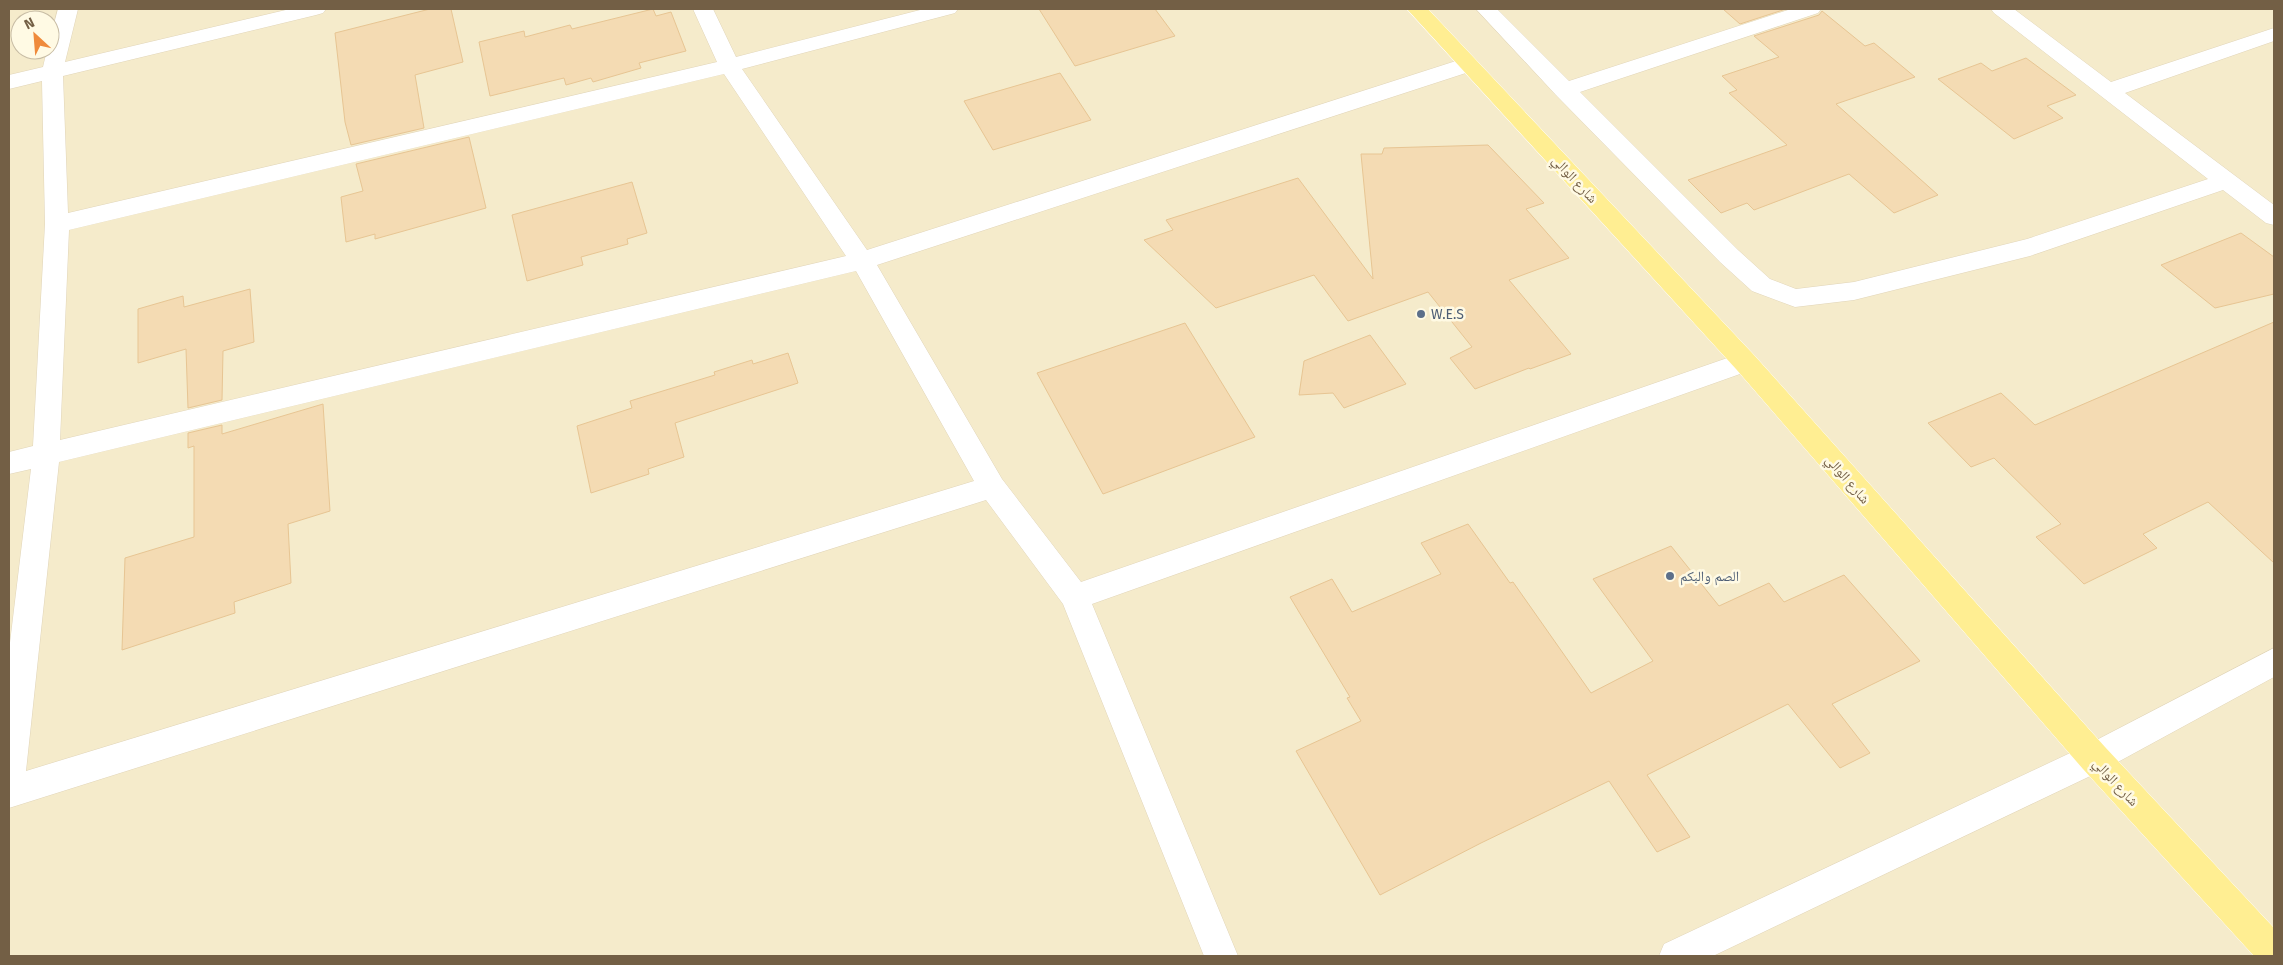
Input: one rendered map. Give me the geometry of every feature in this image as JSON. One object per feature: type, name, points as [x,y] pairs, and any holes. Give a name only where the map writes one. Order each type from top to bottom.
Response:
[{"type":"main road","name":"شارع الوالي","points":[[1417,9],[1745,362],[2094,758],[2274,953]]},
{"type":"street","points":[[9,783],[46,453],[57,224],[52,72],[68,9]]},
{"type":"street","points":[[9,82],[316,9]]},
{"type":"street","points":[[703,9],[729,66],[862,261],[992,487],[1075,597],[1221,956]]},
{"type":"street","points":[[57,224],[729,66],[948,9]]},
{"type":"street","points":[[1486,9],[1729,256],[1761,285],[1795,298],[1854,291],[2030,247],[2226,181]]},
{"type":"street","points":[[1564,90],[1811,9]]},
{"type":"street","points":[[2001,9],[2274,218]]},
{"type":"street","points":[[2108,91],[2274,34]]},
{"type":"street","points":[[9,463],[862,261],[1467,65]]},
{"type":"street","points":[[1075,597],[1745,362]]},
{"type":"street","points":[[9,792],[992,487]]},
{"type":"street","points":[[1676,956],[2094,758],[2274,662]]},
{"type":"shaded area","points":[[9,9],[2274,9],[2274,956],[9,956]]},
{"type":"building","points":[[430,9],[451,9],[463,62],[415,75],[424,128],[351,145],[345,122],[335,33]]},
{"type":"building","points":[[653,9],[656,16],[671,12],[686,51],[639,63],[641,68],[593,82],[591,78],[566,85],[564,78],[490,96],[479,42],[524,31],[525,37],[570,25],[572,29]]},
{"type":"building","points":[[1039,9],[1155,9],[1175,36],[1075,66]]},
{"type":"building","points":[[1723,9],[1786,9],[1740,24]]},
{"type":"building","points":[[1822,11],[1865,46],[1874,43],[1915,77],[1836,104],[1938,195],[1894,213],[1849,174],[1754,210],[1747,203],[1721,213],[1688,180],[1787,145],[1729,93],[1737,90],[1722,76],[1779,57],[1754,36],[1819,15]]},
{"type":"building","points":[[2026,58],[2076,95],[2047,106],[2063,118],[2014,139],[1938,79],[1981,63],[1992,71]]},
{"type":"building","points":[[1060,73],[1091,120],[993,150],[964,101]]},
{"type":"building","points":[[469,137],[486,208],[375,239],[375,234],[346,242],[341,197],[363,191],[356,164]]},
{"type":"building","points":[[1488,145],[1544,203],[1526,209],[1569,258],[1509,280],[1571,354],[1475,389],[1450,358],[1472,347],[1428,292],[1348,321],[1314,275],[1216,308],[1144,240],[1173,230],[1166,220],[1298,178],[1373,279],[1361,154],[1382,154],[1384,148]]},
{"type":"building","points":[[632,182],[647,233],[627,239],[628,244],[581,257],[583,265],[527,281],[512,215]]},
{"type":"building","points":[[2241,233],[2274,257],[2274,294],[2215,308],[2161,265]]},
{"type":"building","points":[[250,289],[254,342],[223,351],[222,400],[188,408],[186,349],[138,363],[138,309],[183,296],[184,307]]},
{"type":"building","points":[[2274,322],[2274,563],[2208,502],[2143,534],[2157,548],[2084,584],[2036,537],[2061,524],[1994,458],[1971,467],[1928,423],[2001,393],[2035,425]]},
{"type":"building","points":[[1185,323],[1255,437],[1103,494],[1037,373]]},
{"type":"building","points":[[1370,335],[1406,384],[1344,408],[1333,393],[1299,395],[1304,361]]},
{"type":"building","points":[[788,353],[798,383],[675,423],[684,457],[648,469],[649,474],[591,493],[577,426],[632,408],[630,401],[715,375],[714,372],[752,360],[753,364]]},
{"type":"building","points":[[323,404],[330,511],[288,524],[291,583],[234,602],[235,613],[122,650],[125,558],[194,537],[194,446],[188,448],[188,433],[222,425],[222,434]]},
{"type":"building","points":[[1468,524],[1510,583],[1513,582],[1591,693],[1653,661],[1593,579],[1671,546],[1719,606],[1769,583],[1784,602],[1844,575],[1920,661],[1832,704],[1870,753],[1840,768],[1788,704],[1647,775],[1690,837],[1657,852],[1609,781],[1481,843],[1380,895],[1296,751],[1361,721],[1347,698],[1350,697],[1290,597],[1332,579],[1352,612],[1441,574],[1421,543]]},
{"type":"place","name":"W.E.S","points":[[1421,314]]},
{"type":"place","name":"الصم والبكم","points":[[1670,576]]}]
